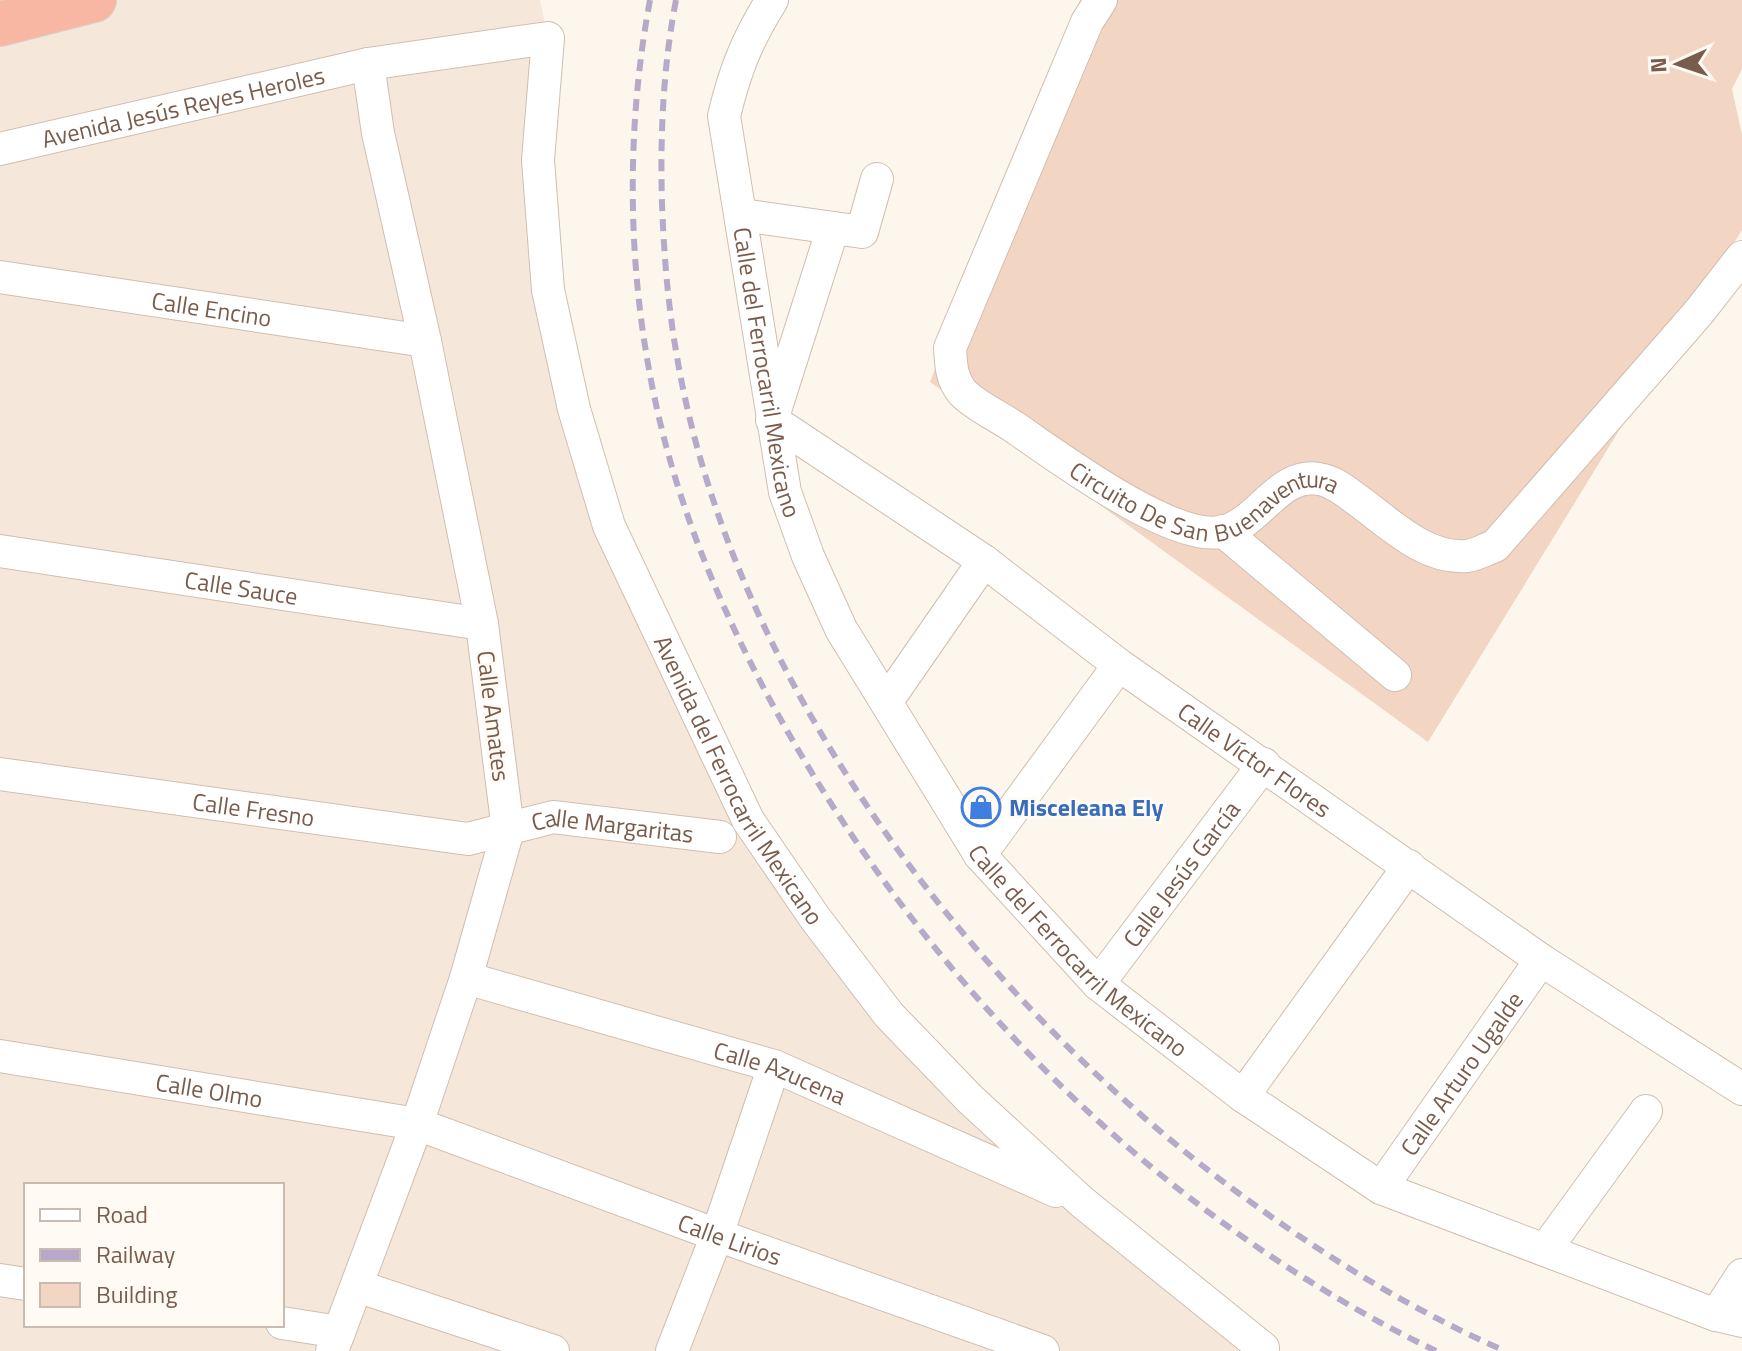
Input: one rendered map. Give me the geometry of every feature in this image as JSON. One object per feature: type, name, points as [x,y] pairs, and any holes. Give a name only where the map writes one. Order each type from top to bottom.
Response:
[{"type":"highway","points":[[0,24],[94,0]]},
{"type":"street","name":"Calle del Ferrocarril Mexicano","points":[[772,0],[754,28],[734,72],[724,116],[785,492],[808,556],[841,629],[980,855],[1098,984],[1243,1096],[1381,1188],[1729,1318]]},
{"type":"street","name":"Circuito De San Buenaventura","points":[[1101,0],[1087,22],[950,348],[952,374],[964,393],[1117,495],[1177,525],[1201,532],[1223,531],[1245,520],[1296,479],[1320,479],[1337,486],[1427,549],[1450,556],[1470,556],[1495,546],[1699,312],[1742,257]]},
{"type":"street","name":"Avenida Jesús Reyes Heroles","points":[[0,149],[368,64],[548,38]]},
{"type":"street","name":"Avenida del Ferrocarril Mexicano","points":[[548,38],[538,160],[548,290],[574,409],[616,540],[748,820],[815,918],[889,1015],[970,1099],[1082,1202],[1263,1348]]},
{"type":"street","name":"Calle Amates","points":[[336,1342],[417,1124],[466,978],[508,830],[482,624],[425,341],[378,133],[368,64]]},
{"type":"street","points":[[742,215],[862,232],[877,179]]},
{"type":"street","points":[[772,420],[833,228]]},
{"type":"street","name":"Calle Encino","points":[[0,277],[425,341]]},
{"type":"street","name":"Calle Víctor Flores","points":[[772,420],[984,561],[1119,665],[1541,960],[1742,1089]]},
{"type":"street","points":[[1223,531],[1395,675]]},
{"type":"street","name":"Calle Sauce","points":[[0,551],[482,624]]},
{"type":"street","points":[[887,701],[984,561]]},
{"type":"street","points":[[980,855],[1119,665]]},
{"type":"street","name":"Calle Jesús García","points":[[1098,984],[1264,764]]},
{"type":"street","name":"Calle Fresno","points":[[0,774],[468,839],[508,830]]},
{"type":"street","name":"Calle Margaritas","points":[[508,830],[553,817],[720,837]]},
{"type":"street","points":[[1243,1096],[1409,866]]},
{"type":"street","name":"Calle Arturo Ugalde","points":[[1381,1188],[1541,960]]},
{"type":"street","name":"Calle Azucena","points":[[466,978],[774,1066],[1082,1202]]},
{"type":"street","name":"Calle Olmo","points":[[0,1056],[417,1124]]},
{"type":"street","points":[[672,1351],[717,1235],[774,1066]]},
{"type":"street","points":[[1545,1250],[1646,1111]]},
{"type":"street","name":"Calle Lirios","points":[[417,1124],[1043,1351]]},
{"type":"street","points":[[1729,1318],[1742,1275]]},
{"type":"street","points":[[0,1280],[24,1284]]},
{"type":"street","points":[[357,1286],[553,1351]]},
{"type":"street","points":[[284,1324],[336,1342]]},
{"type":"shaded area","points":[[0,0],[540,0],[548,38],[538,160],[574,409],[748,820],[889,1014],[1263,1351],[0,1351]]},
{"type":"building","points":[[1080,0],[1742,0],[1742,69],[1732,89],[1742,135],[1742,230],[1428,742],[930,382]]},
{"type":"railway","points":[[650,0],[636,101],[633,153],[635,256],[647,359],[667,451],[694,533],[726,612],[785,727],[844,824],[911,917],[984,1005],[1063,1088],[1148,1165],[1239,1235],[1335,1297],[1436,1351]]},
{"type":"railway","points":[[676,0],[665,76],[661,178],[667,281],[677,357],[706,479],[752,599],[810,715],[881,826],[961,931],[1049,1028],[1143,1117],[1241,1195],[1336,1260],[1436,1318],[1505,1351]]},
{"type":"place","name":"Misceleana Ely","points":[[981,807]]}]
